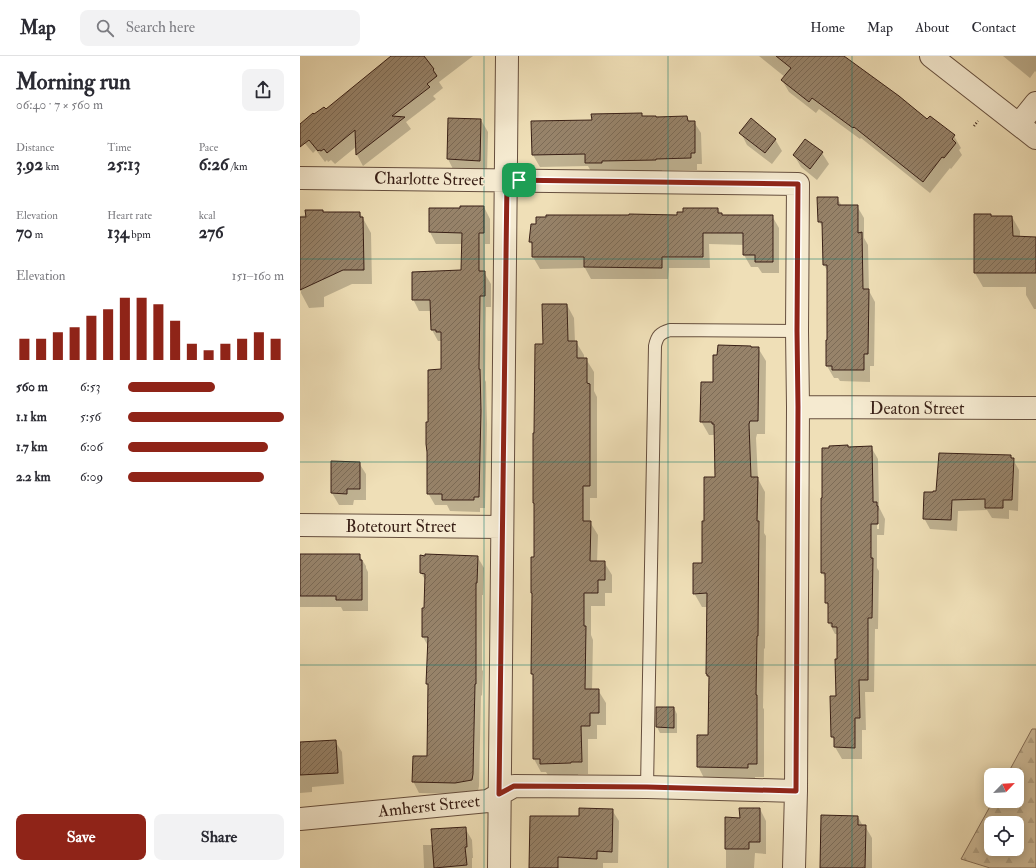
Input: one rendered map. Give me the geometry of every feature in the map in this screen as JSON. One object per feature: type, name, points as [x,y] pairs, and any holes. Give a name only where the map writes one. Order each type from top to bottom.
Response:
[{"type":"street","points":[[499,868],[507,180],[507,56]]},
{"type":"street","points":[[931,56],[1036,138]]},
{"type":"street","points":[[1019,124],[1036,103]]},
{"type":"street","name":"Charlotte Street","points":[[300,178],[798,184],[797,331]]},
{"type":"street","points":[[794,868],[796,791],[797,331]]},
{"type":"street","name":"Deaton Street","points":[[798,407],[1036,408]]},
{"type":"street","name":"Botetourt Street","points":[[300,525],[502,527]]},
{"type":"street","name":"Amherst Street","points":[[300,819],[488,801],[514,786],[647,787],[796,791]]},
{"type":"lane","points":[[647,787],[656,338],[662,332],[670,330],[797,331]]},
{"type":"green space","points":[[1032,729],[1036,729],[1036,868],[990,868],[961,859],[984,817],[984,856],[1024,856],[1024,816],[985,816],[989,808],[1024,808],[1024,768],[1011,768]]},
{"type":"building","points":[[391,56],[424,56],[434,69],[433,70],[437,76],[427,84],[430,87],[392,116],[405,117],[356,155],[355,130],[327,153],[324,149],[318,151],[309,140],[300,147],[300,124],[313,113],[314,114],[324,107],[326,109]]},
{"type":"building","points":[[776,56],[844,56],[899,96],[927,119],[930,116],[955,135],[952,139],[956,143],[944,158],[942,157],[923,182],[854,127],[853,128],[812,98],[809,102],[781,80],[791,68]]},
{"type":"building","points":[[642,113],[642,116],[656,117],[687,116],[688,121],[695,121],[695,153],[691,153],[691,158],[585,163],[585,154],[532,155],[531,121],[592,120],[591,114]]},
{"type":"building","points":[[448,118],[481,119],[480,161],[447,159]]},
{"type":"building","points":[[751,118],[776,139],[765,153],[739,133]]},
{"type":"building","points":[[805,139],[823,152],[810,169],[793,155]]},
{"type":"building","points":[[817,197],[838,197],[838,205],[858,205],[858,233],[862,232],[863,289],[869,289],[868,354],[864,354],[864,370],[832,370],[832,366],[826,366],[827,265],[823,265],[822,222],[818,222]]},
{"type":"building","points":[[460,206],[484,206],[484,233],[479,233],[479,271],[485,271],[485,296],[480,296],[479,369],[481,411],[479,497],[474,497],[474,500],[442,500],[442,494],[427,494],[426,444],[426,422],[428,422],[428,370],[441,369],[441,332],[431,330],[430,300],[412,300],[412,272],[461,270],[462,233],[429,232],[429,208],[460,208]]},
{"type":"building","points":[[683,208],[718,208],[718,213],[722,213],[722,215],[773,215],[773,262],[755,262],[755,255],[743,255],[743,233],[703,233],[703,257],[662,257],[662,268],[584,267],[584,257],[532,257],[532,242],[529,242],[531,224],[536,224],[536,217],[546,217],[546,215],[677,215],[677,212],[683,212]]},
{"type":"building","points":[[305,210],[323,210],[323,212],[360,212],[360,217],[363,217],[364,270],[343,270],[300,290],[300,217],[306,217]]},
{"type":"building","points":[[974,214],[1012,216],[1013,236],[1036,237],[1036,273],[974,273]]},
{"type":"building","points":[[542,304],[567,304],[568,341],[577,341],[577,358],[587,358],[587,383],[590,384],[590,486],[583,486],[583,521],[591,521],[590,561],[605,561],[605,580],[598,580],[598,593],[584,593],[584,626],[586,626],[585,689],[599,689],[599,713],[590,713],[590,726],[581,726],[582,762],[540,764],[540,759],[533,759],[531,557],[534,557],[533,433],[535,344],[543,344]]},
{"type":"building","points":[[718,345],[759,347],[758,421],[750,421],[749,424],[751,477],[758,477],[758,636],[756,695],[757,764],[748,764],[748,768],[697,767],[697,735],[708,735],[709,676],[706,674],[707,593],[693,594],[693,563],[702,563],[704,477],[715,477],[714,424],[712,424],[712,422],[700,422],[701,382],[713,382],[713,355],[717,355]]},
{"type":"building","points":[[848,445],[848,447],[872,446],[873,502],[877,502],[878,506],[878,524],[871,524],[871,558],[873,558],[872,618],[868,618],[868,680],[859,680],[860,718],[855,718],[855,748],[834,747],[834,737],[831,737],[830,696],[836,696],[835,659],[837,659],[837,627],[832,627],[832,623],[828,623],[828,603],[825,603],[825,573],[821,573],[822,448]]},
{"type":"building","points":[[939,453],[1011,455],[1011,458],[1014,458],[1012,500],[1003,500],[1003,508],[985,508],[985,499],[952,500],[951,520],[923,519],[924,492],[936,491]]},
{"type":"building","points":[[331,461],[360,462],[360,489],[347,489],[347,494],[331,493]]},
{"type":"building","points":[[300,554],[360,554],[360,560],[362,560],[362,600],[336,600],[336,596],[300,596]]},
{"type":"building","points":[[425,554],[478,556],[476,583],[476,684],[473,774],[472,780],[455,783],[412,782],[413,756],[427,756],[428,684],[426,684],[428,637],[422,637],[422,608],[424,608],[425,574],[420,573],[420,555],[425,556]]},
{"type":"building","points":[[656,707],[674,707],[674,728],[656,727]]},
{"type":"building","points":[[336,740],[338,773],[300,775],[300,742]]},
{"type":"building","points":[[579,808],[613,809],[612,852],[597,851],[597,859],[558,857],[558,868],[529,868],[530,816],[579,816]]},
{"type":"building","points":[[739,808],[760,808],[760,842],[749,842],[749,849],[725,849],[725,817],[740,818]]},
{"type":"building","points":[[821,815],[858,816],[858,825],[866,825],[865,868],[820,868]]},
{"type":"building","points":[[466,827],[467,847],[465,847],[467,865],[434,868],[431,829]]},
{"type":"route","points":[[507,180],[519,180],[798,184],[796,791],[647,787],[514,786],[499,794],[507,180]]}]
